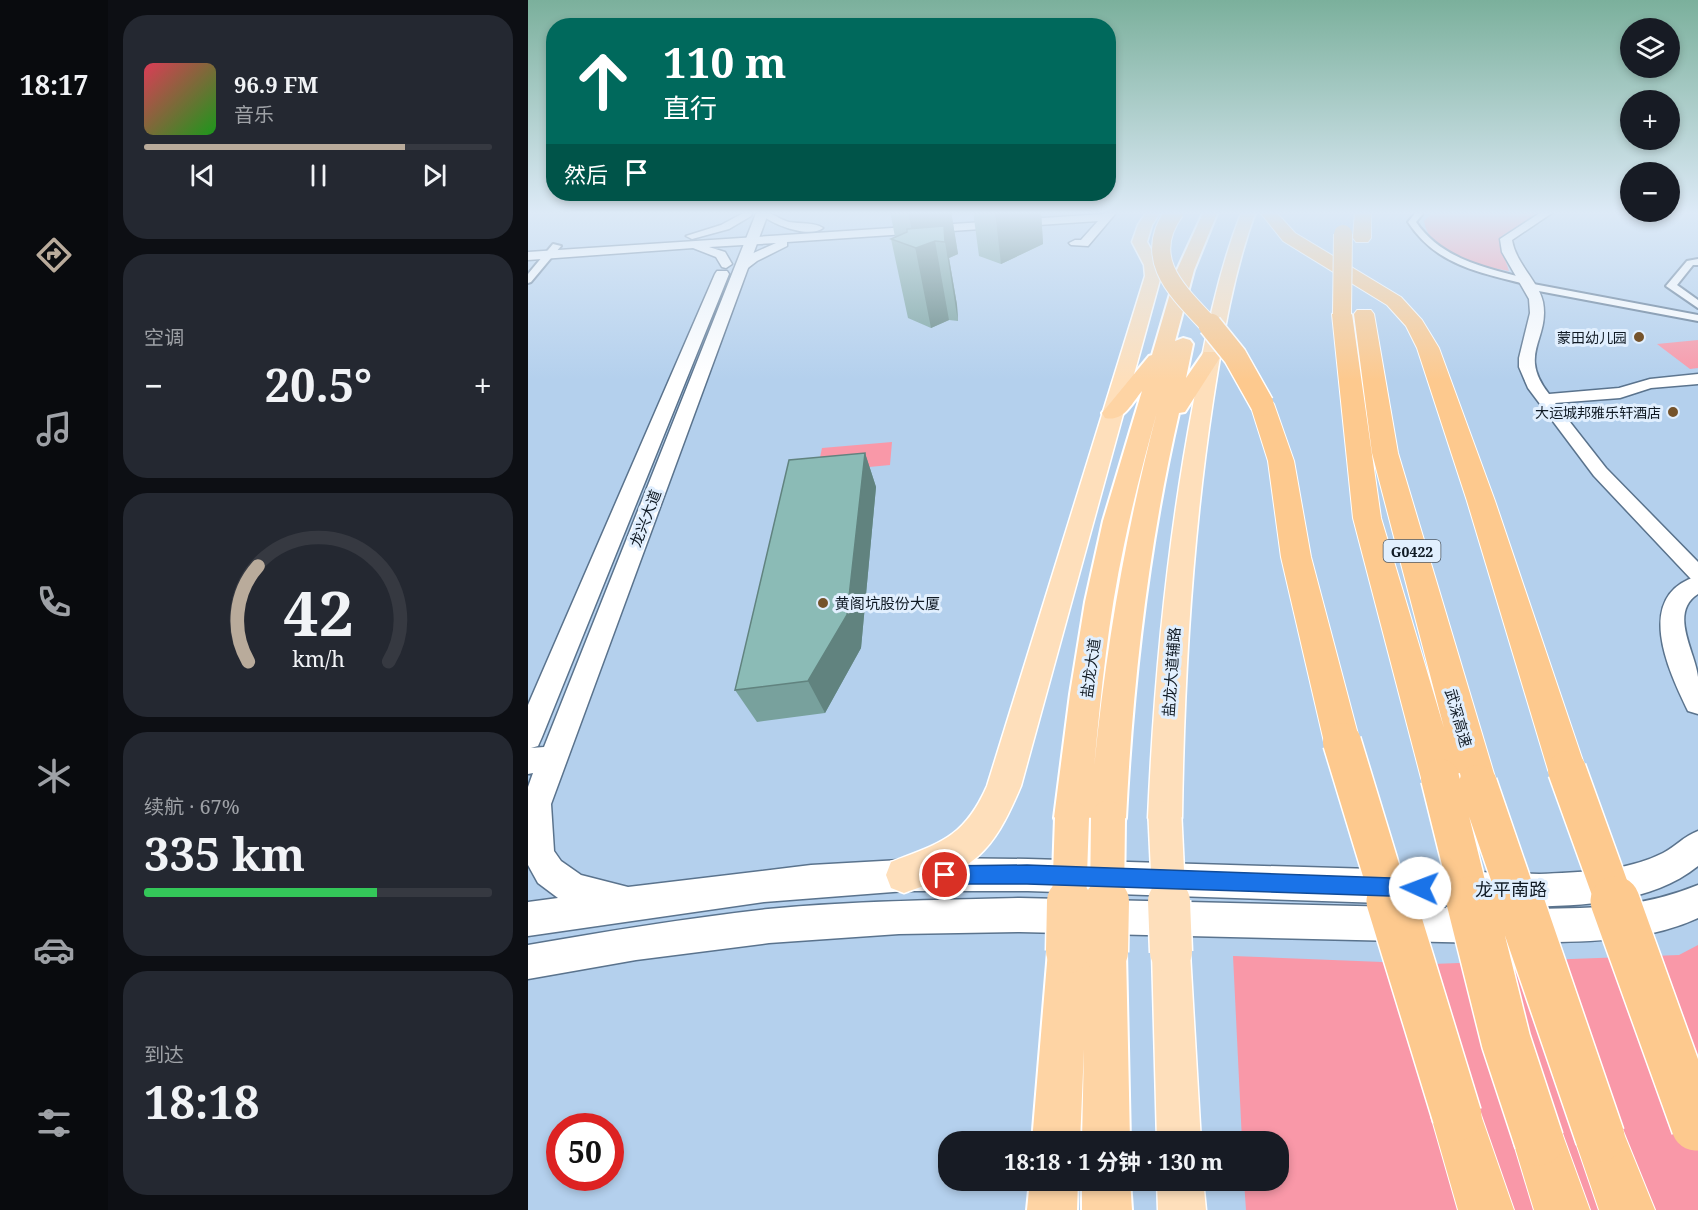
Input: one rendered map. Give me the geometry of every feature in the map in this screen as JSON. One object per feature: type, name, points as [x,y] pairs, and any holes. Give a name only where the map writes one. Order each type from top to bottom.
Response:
[{"type":"highway","points":[[1164,267],[1175,286],[1235,356],[1262,404],[1281,461],[1296,557],[1342,742],[1486,1210]]},
{"type":"highway","name":"盐龙大道","points":[[1105,1131],[1087,951],[1092,650],[1105,571],[1119,510],[1187,267]]},
{"type":"highway","name":"盐龙大道","points":[[1090,818],[1113,735],[1122,649],[1147,500],[1191,300],[1202,267]]},
{"type":"highway","points":[[1339,267],[1394,301],[1406,311],[1423,335],[1481,501],[1568,770],[1697,1128]]},
{"type":"highway","name":"武深高速","points":[[1348,267],[1353,314],[1459,781],[1506,1041],[1562,1210]]},
{"type":"highway","name":"武深高速","points":[[1353,314],[1359,267]]},
{"type":"highway","points":[[1113,413],[1163,351]]},
{"type":"highway","points":[[1165,424],[1211,356]]},
{"type":"highway","name":"武深高速","points":[[1459,781],[1627,1210]]},
{"type":"highway","name":"盐龙大道","points":[[1058,1131],[1087,951]]},
{"type":"highway","points":[[1052,1210],[1053,1191]]},
{"type":"highway","points":[[1107,1191],[1107,1210]]},
{"type":"main road","name":"龙兴大道","points":[[528,737],[733,267]]},
{"type":"main road","name":"龙兴大道","points":[[528,825],[541,791],[541,759],[733,267]]},
{"type":"main road","points":[[904,875],[936,865],[962,850],[980,834],[993,813],[1004,786],[1154,276],[1152,267]]},
{"type":"main road","name":"盐龙大道辅路","points":[[1179,1131],[1165,818],[1167,730],[1178,577],[1196,437],[1229,267]]},
{"type":"main road","points":[[1698,584],[1683,593],[1673,618],[1674,648],[1698,703]]},
{"type":"main road","points":[[541,791],[536,824],[538,852],[549,871],[570,888],[603,899],[647,900]]},
{"type":"main road","name":"龙平南路","points":[[647,900],[774,884],[904,875],[1027,874],[1490,890],[1584,888],[1626,882],[1663,870],[1698,846]]},
{"type":"main road","points":[[528,920],[647,900]]},
{"type":"main road","points":[[528,962],[636,944],[769,926],[899,917],[1020,915],[1501,926],[1623,921],[1652,917],[1698,901]]},
{"type":"main road","points":[[1181,1191],[1182,1210]]},
{"type":"street","points":[[528,280],[538,267]]},
{"type":"street","points":[[1476,267],[1526,283],[1698,318]]},
{"type":"street","points":[[1517,267],[1536,299],[1537,313],[1526,358],[1527,367],[1544,399],[1600,472],[1698,574]]},
{"type":"street","points":[[1686,267],[1671,286],[1698,305]]},
{"type":"street","points":[[1544,399],[1620,393],[1650,384],[1698,380]]},
{"type":"shaded area","points":[[1491,267],[1508,267],[1509,271]]},
{"type":"shaded area","points":[[1698,340],[1698,368],[1690,369],[1657,344]]},
{"type":"shaded area","points":[[892,442],[890,465],[817,472],[822,448]]},
{"type":"shaded area","points":[[1698,945],[1698,1210],[1246,1210],[1245,1191],[1289,1191],[1289,1131],[1242,1131],[1233,956],[1432,964],[1679,955]]},
{"type":"building","name":"黄阁坑股份大厦","points":[[865,453],[847,615],[808,681],[735,690],[789,460]]},
{"type":"place","name":"蒙田幼儿园","points":[[1639,337]]},
{"type":"place","name":"大运城邦雅乐轩酒店","points":[[1673,412]]},
{"type":"place","name":"黄阁坑股份大厦","points":[[823,603]]},
{"type":"route","points":[[945,875],[1027,874],[1420,888]]}]
